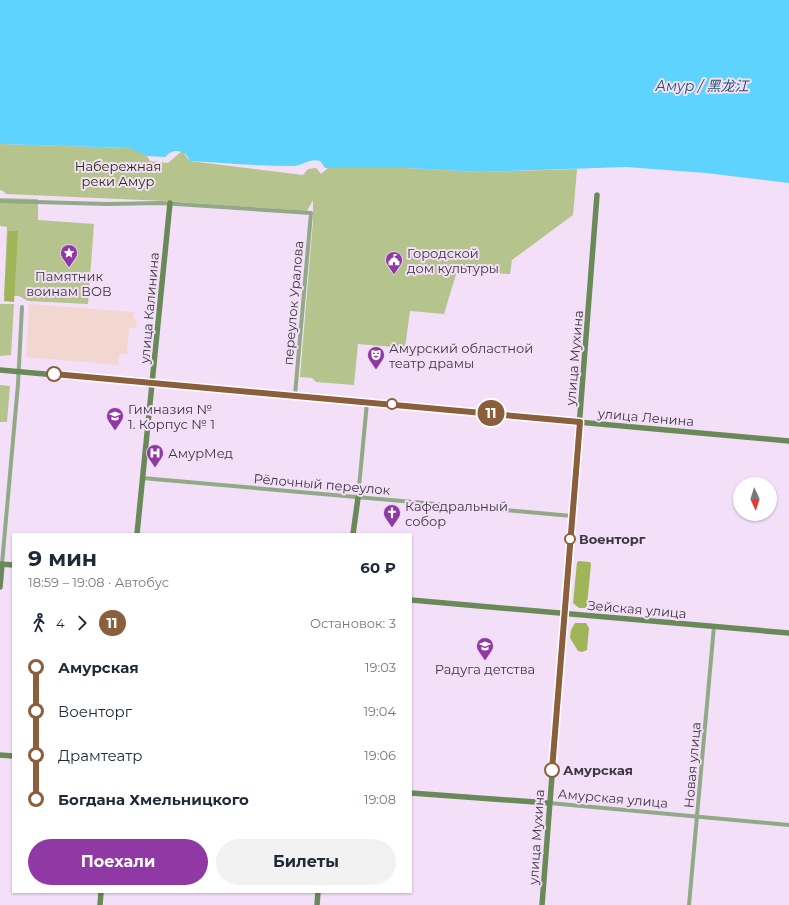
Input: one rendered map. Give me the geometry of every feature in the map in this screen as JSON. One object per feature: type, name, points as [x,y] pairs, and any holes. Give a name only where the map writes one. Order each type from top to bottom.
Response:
[{"type":"main road","name":"улица Мухина","points":[[542,905],[597,196]]},
{"type":"main road","name":"улица Калинина","points":[[137,533],[170,203]]},
{"type":"main road","name":"улица Ленина","points":[[0,370],[295,395],[789,441]]},
{"type":"main road","points":[[353,533],[358,498]]},
{"type":"main road","points":[[0,587],[1,564],[12,565]]},
{"type":"main road","name":"Зейская улица","points":[[412,600],[789,633]]},
{"type":"main road","points":[[0,755],[12,756]]},
{"type":"main road","name":"Амурская улица","points":[[412,793],[549,803]]},
{"type":"main road","points":[[100,905],[101,893]]},
{"type":"main road","points":[[317,905],[318,893]]},
{"type":"street","points":[[0,201],[170,203]]},
{"type":"street","name":"переулок Уралова","points":[[170,203],[311,213],[295,395]]},
{"type":"street","points":[[1,564],[18,371],[22,307]]},
{"type":"street","points":[[358,498],[367,402]]},
{"type":"street","name":"Рёлочный переулок","points":[[142,478],[572,516]]},
{"type":"street","name":"Новая улица","points":[[689,905],[714,626]]},
{"type":"street","name":"Амурская улица","points":[[549,803],[789,825]]},
{"type":"shaded area","points":[[29,304],[134,312],[133,319],[137,319],[136,328],[129,328],[127,354],[119,354],[118,365],[26,357]]},
{"type":"green space","name":"Набережная реки Амур","points":[[0,144],[130,148],[144,154],[150,161],[168,163],[182,151],[190,161],[303,175],[308,169],[316,168],[321,174],[328,168],[407,168],[481,172],[577,169],[573,215],[512,260],[510,274],[457,271],[444,314],[410,311],[405,348],[358,344],[354,385],[316,382],[312,378],[300,377],[313,221],[313,200],[307,211],[165,201],[6,194],[0,190]]},
{"type":"green space","points":[[0,198],[38,199],[38,220],[94,224],[88,304],[28,301],[19,296],[4,296],[7,227],[0,226]]},
{"type":"green space","points":[[8,231],[18,231],[14,302],[4,301]]},
{"type":"green space","points":[[0,304],[14,304],[11,355],[0,356]]},
{"type":"green space","points":[[0,385],[10,386],[7,422],[0,422]]},
{"type":"green space","points":[[577,562],[590,562],[591,564],[587,606],[585,608],[579,608],[573,603]]},
{"type":"green space","points":[[575,623],[586,623],[589,628],[587,650],[582,652],[578,651],[570,638],[571,630]]},
{"type":"water","name":"Амур / 黑龙江","points":[[0,0],[789,0],[789,183],[706,173],[626,167],[481,172],[407,168],[325,168],[320,161],[316,160],[293,166],[254,165],[190,161],[186,154],[179,151],[172,152],[165,157],[147,156],[130,148],[0,144]]},
{"type":"bus line","name":"11","points":[[54,374],[580,422],[552,770]]},
{"type":"place","name":"Памятник воинам ВОВ","points":[[69,268]]},
{"type":"place","name":"Городской дом культуры","points":[[394,275]]},
{"type":"place","name":"Амурский областной театр драмы","points":[[376,370]]},
{"type":"place","name":"Гимназия № 1. Корпус № 1","points":[[115,431]]},
{"type":"place","name":"АмурМед","points":[[155,468]]},
{"type":"place","name":"Кафедральный собор","points":[[392,528]]},
{"type":"place","name":"Военторг","points":[[570,539]]},
{"type":"place","name":"Радуга детства","points":[[485,661]]},
{"type":"place","name":"Амурская","points":[[552,770]]}]
